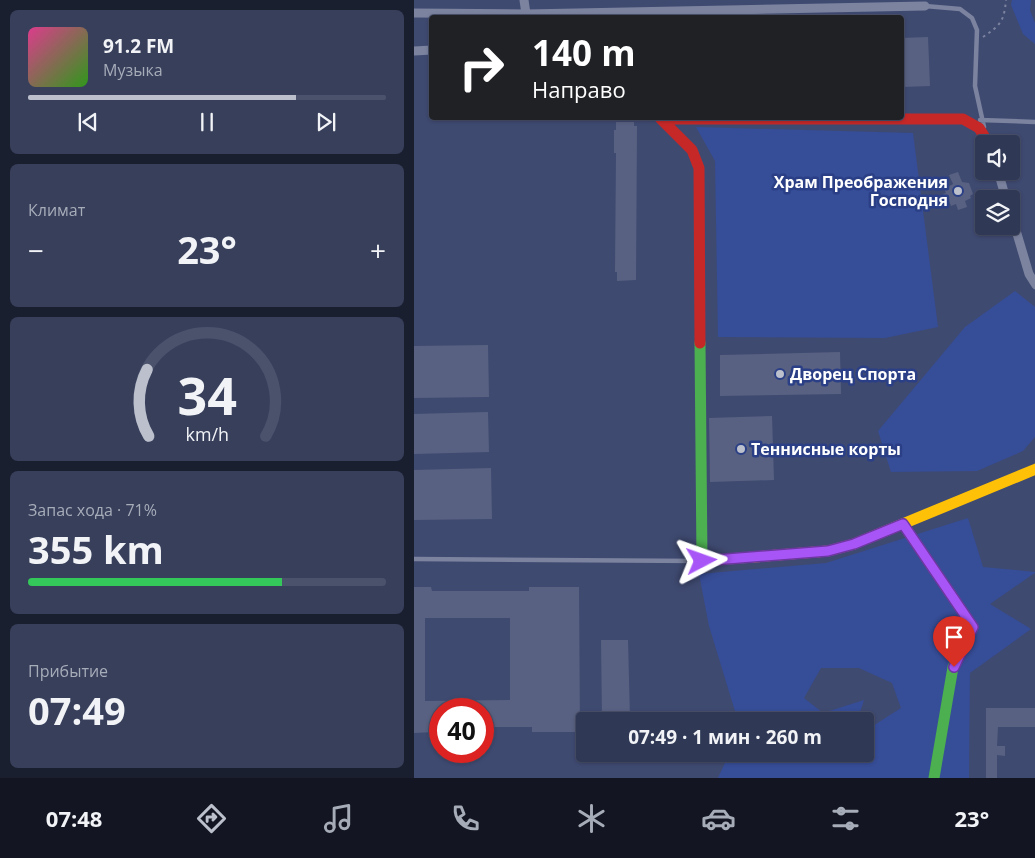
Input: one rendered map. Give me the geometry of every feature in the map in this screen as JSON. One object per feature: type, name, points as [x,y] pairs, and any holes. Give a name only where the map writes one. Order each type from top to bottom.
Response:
[{"type":"street","points":[[524,0],[526,14]]},
{"type":"street","points":[[414,13],[526,14],[925,6]]},
{"type":"street","points":[[414,51],[429,50]]},
{"type":"street","points":[[904,119],[964,119],[975,123],[985,135]]},
{"type":"street","points":[[663,120],[692,150],[700,168],[702,561],[828,551],[854,544],[1035,469]]},
{"type":"street","points":[[1017,235],[1029,274],[1035,284]]},
{"type":"street","points":[[903,524],[973,627],[954,667],[934,778]]},
{"type":"lane","points":[[925,6],[960,9],[972,18],[977,30],[975,86],[987,135]]},
{"type":"lane","points":[[964,119],[1035,122]]},
{"type":"lane","points":[[414,559],[702,561]]},
{"type":"path","points":[[977,41],[996,28],[1004,18],[1006,0]]},
{"type":"shaded area","points":[[1012,0],[1031,0],[1030,10],[1035,23],[1035,44],[1023,34],[1011,5]]},
{"type":"shaded area","points":[[696,127],[913,133],[938,327],[885,338],[718,337],[715,161]]},
{"type":"shaded area","points":[[1015,291],[1035,307],[1035,437],[1023,451],[977,471],[891,472],[878,431],[965,327]]},
{"type":"shaded area","points":[[968,518],[983,567],[1036,572],[990,604],[1031,629],[970,673],[969,778],[718,778],[725,762],[874,762],[874,725],[901,708],[892,683],[859,668],[821,668],[804,698],[822,712],[735,712],[709,626],[699,574],[826,563]]},
{"type":"shaded area","points":[[864,700],[860,712],[826,712]]},
{"type":"building","points":[[928,37],[930,86],[904,87],[904,38]]},
{"type":"building","points":[[616,122],[634,122],[634,126],[637,126],[636,280],[617,281],[617,272],[615,272],[616,153],[614,153],[614,130],[616,130]]},
{"type":"building","name":"Храм Преображения Господня","points":[[958,172],[962,182],[969,183],[973,194],[970,196],[971,198],[965,201],[967,207],[958,210],[956,204],[951,206],[949,201],[946,202],[943,194],[946,193],[944,189],[953,184],[949,175]]},
{"type":"building","points":[[488,345],[489,397],[414,398],[414,346]]},
{"type":"building","name":"Дворец Спорта","points":[[840,352],[841,394],[720,396],[720,355]]},
{"type":"building","points":[[488,412],[489,452],[414,454],[414,414]]},
{"type":"building","name":"Теннисные корты","points":[[772,416],[774,480],[710,482],[709,418]]},
{"type":"building","points":[[491,468],[492,519],[414,520],[414,470]]},
{"type":"building","points":[[414,587],[431,587],[432,591],[529,591],[529,587],[579,587],[580,712],[576,712],[576,732],[532,732],[532,727],[494,727],[494,700],[510,700],[510,618],[425,618],[425,701],[429,701],[429,732],[414,733]]},
{"type":"building","points":[[601,640],[628,640],[630,712],[602,712]]},
{"type":"building","points":[[986,708],[1036,708],[1036,727],[998,727],[997,746],[1005,746],[1005,756],[997,755],[997,778],[986,778]]},
{"type":"traffic: fast","points":[[700,343],[702,561],[754,557]]},
{"type":"traffic: fast","points":[[903,524],[973,627],[953,667],[934,778]]},
{"type":"traffic: slow","points":[[754,557],[828,551],[854,544],[1036,469]]},
{"type":"traffic: jam","points":[[904,119],[963,119],[979,128],[983,135]]},
{"type":"traffic: jam","points":[[662,120],[692,150],[699,168],[700,343]]},
{"type":"place","name":"Храм Преображения Господня","points":[[958,191]]},
{"type":"place","name":"Дворец Спорта","points":[[780,374]]},
{"type":"place","name":"Теннисные корты","points":[[741,449]]},
{"type":"route","points":[[702,561],[828,551],[854,544],[903,524],[973,627],[954,667]]}]
